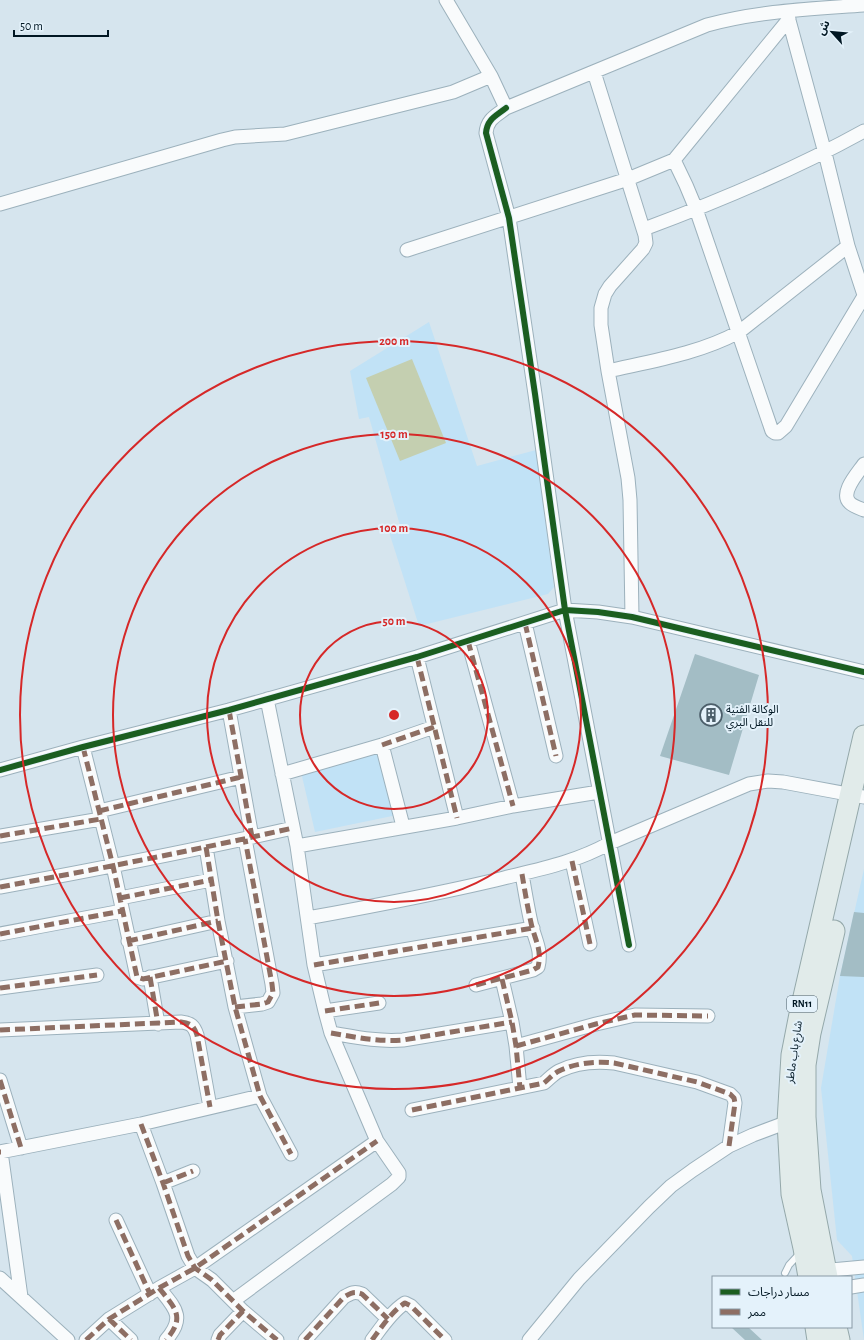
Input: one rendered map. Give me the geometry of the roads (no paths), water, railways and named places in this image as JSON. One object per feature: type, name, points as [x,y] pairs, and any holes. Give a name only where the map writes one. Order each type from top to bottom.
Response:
[{"type":"main road","name":"شارع باب ماطر","points":[[817,1274],[804,1248],[792,1194],[796,1120],[810,1033],[860,798],[864,736]]},
{"type":"main road","name":"شارع باب ماطر","points":[[796,1120],[810,1190],[817,1274]]},
{"type":"street","points":[[446,0],[491,76],[506,108]]},
{"type":"street","points":[[407,250],[628,179],[674,160],[788,15],[799,5],[864,4]]},
{"type":"street","points":[[629,945],[565,610],[536,394],[509,218],[486,134],[487,127],[489,122],[506,108],[707,25],[727,20],[788,15]]},
{"type":"street","points":[[674,160],[696,209],[739,332],[770,429],[775,433],[778,433],[786,426],[864,295],[848,246],[788,15]]},
{"type":"street","points":[[594,72],[644,229],[646,243],[643,249],[610,286],[605,294],[601,308],[601,326],[608,371],[628,478],[630,500],[632,617]]},
{"type":"street","points":[[0,204],[222,140],[235,137],[285,134],[453,92],[491,76]]},
{"type":"street","points":[[644,229],[696,209],[825,153],[864,131]]},
{"type":"street","points":[[608,371],[702,348],[724,340],[739,332],[848,246]]},
{"type":"street","points":[[864,464],[849,486],[846,496],[851,504],[864,510]]},
{"type":"street","points":[[0,770],[83,747],[229,710],[416,657],[565,610],[598,612],[632,617],[864,672]]},
{"type":"street","points":[[525,623],[556,756]]},
{"type":"street","points":[[468,641],[513,806]]},
{"type":"street","points":[[416,657],[457,818]]},
{"type":"street","points":[[233,1301],[396,1181],[399,1177],[397,1169],[377,1141],[331,1033],[314,965],[297,846],[267,699]]},
{"type":"street","points":[[229,710],[241,777],[248,838],[273,993],[268,1002],[235,1007]]},
{"type":"street","points":[[282,774],[382,745],[434,727]]},
{"type":"street","points":[[382,745],[403,826]]},
{"type":"street","points":[[83,747],[113,866],[137,977],[143,979],[150,976],[227,961]]},
{"type":"street","points":[[0,836],[100,815],[241,777]]},
{"type":"street","points":[[308,918],[454,891],[572,861],[610,843],[749,784],[768,781],[783,782],[860,798]]},
{"type":"street","points":[[297,846],[403,826],[457,818],[513,806],[599,792]]},
{"type":"street","points":[[0,887],[113,866],[293,828]]},
{"type":"street","points":[[206,847],[218,921],[235,1007],[260,1096],[291,1154]]},
{"type":"street","points":[[572,861],[590,944]]},
{"type":"street","points":[[476,985],[534,970],[538,967],[540,952],[532,928],[522,874]]},
{"type":"street","points":[[120,898],[211,880]]},
{"type":"street","points":[[0,934],[122,912]]},
{"type":"street","points":[[128,941],[218,921]]},
{"type":"street","points":[[314,965],[532,928]]},
{"type":"street","points":[[0,988],[97,976]]},
{"type":"street","points":[[150,976],[158,1024]]},
{"type":"street","points":[[502,979],[516,1046],[520,1088]]},
{"type":"street","points":[[325,1011],[379,1003]]},
{"type":"street","points":[[516,1046],[596,1024],[635,1016],[708,1016]]},
{"type":"street","points":[[0,1030],[188,1022],[195,1029],[197,1035],[210,1107]]},
{"type":"street","points":[[331,1033],[378,1041],[390,1041],[512,1022]]},
{"type":"street","points":[[412,1110],[544,1082],[557,1072],[566,1068],[584,1063],[601,1061],[698,1082],[730,1094],[734,1098],[735,1103],[729,1146]]},
{"type":"street","points":[[0,1080],[21,1148]]},
{"type":"street","points":[[21,1297],[0,1152],[141,1124],[260,1096]]},
{"type":"street","points":[[529,1340],[579,1279],[671,1186],[729,1146],[796,1120]]},
{"type":"street","points":[[141,1124],[163,1182],[188,1256],[195,1268],[212,1280],[243,1311],[277,1340]]},
{"type":"street","points":[[86,1340],[110,1319],[195,1268],[377,1141]]},
{"type":"street","points":[[163,1182],[193,1171]]},
{"type":"street","points":[[116,1220],[155,1291],[175,1308],[177,1315],[176,1324],[166,1340]]},
{"type":"street","points":[[817,1274],[864,1267]]},
{"type":"street","points":[[0,1278],[68,1340]]},
{"type":"street","points":[[852,1287],[864,1285]]},
{"type":"street","points":[[305,1340],[344,1297],[351,1292],[362,1294],[388,1319]]},
{"type":"street","points":[[372,1340],[388,1319],[405,1304],[408,1304],[445,1340]]},
{"type":"street","points":[[218,1340],[220,1335],[243,1311]]},
{"type":"street","points":[[110,1319],[131,1340]]},
{"type":"lane","points":[[785,1273],[789,1265],[804,1248]]},
{"type":"place","name":"الوكالة الفنية للنقل البري","points":[[711,715]]}]
